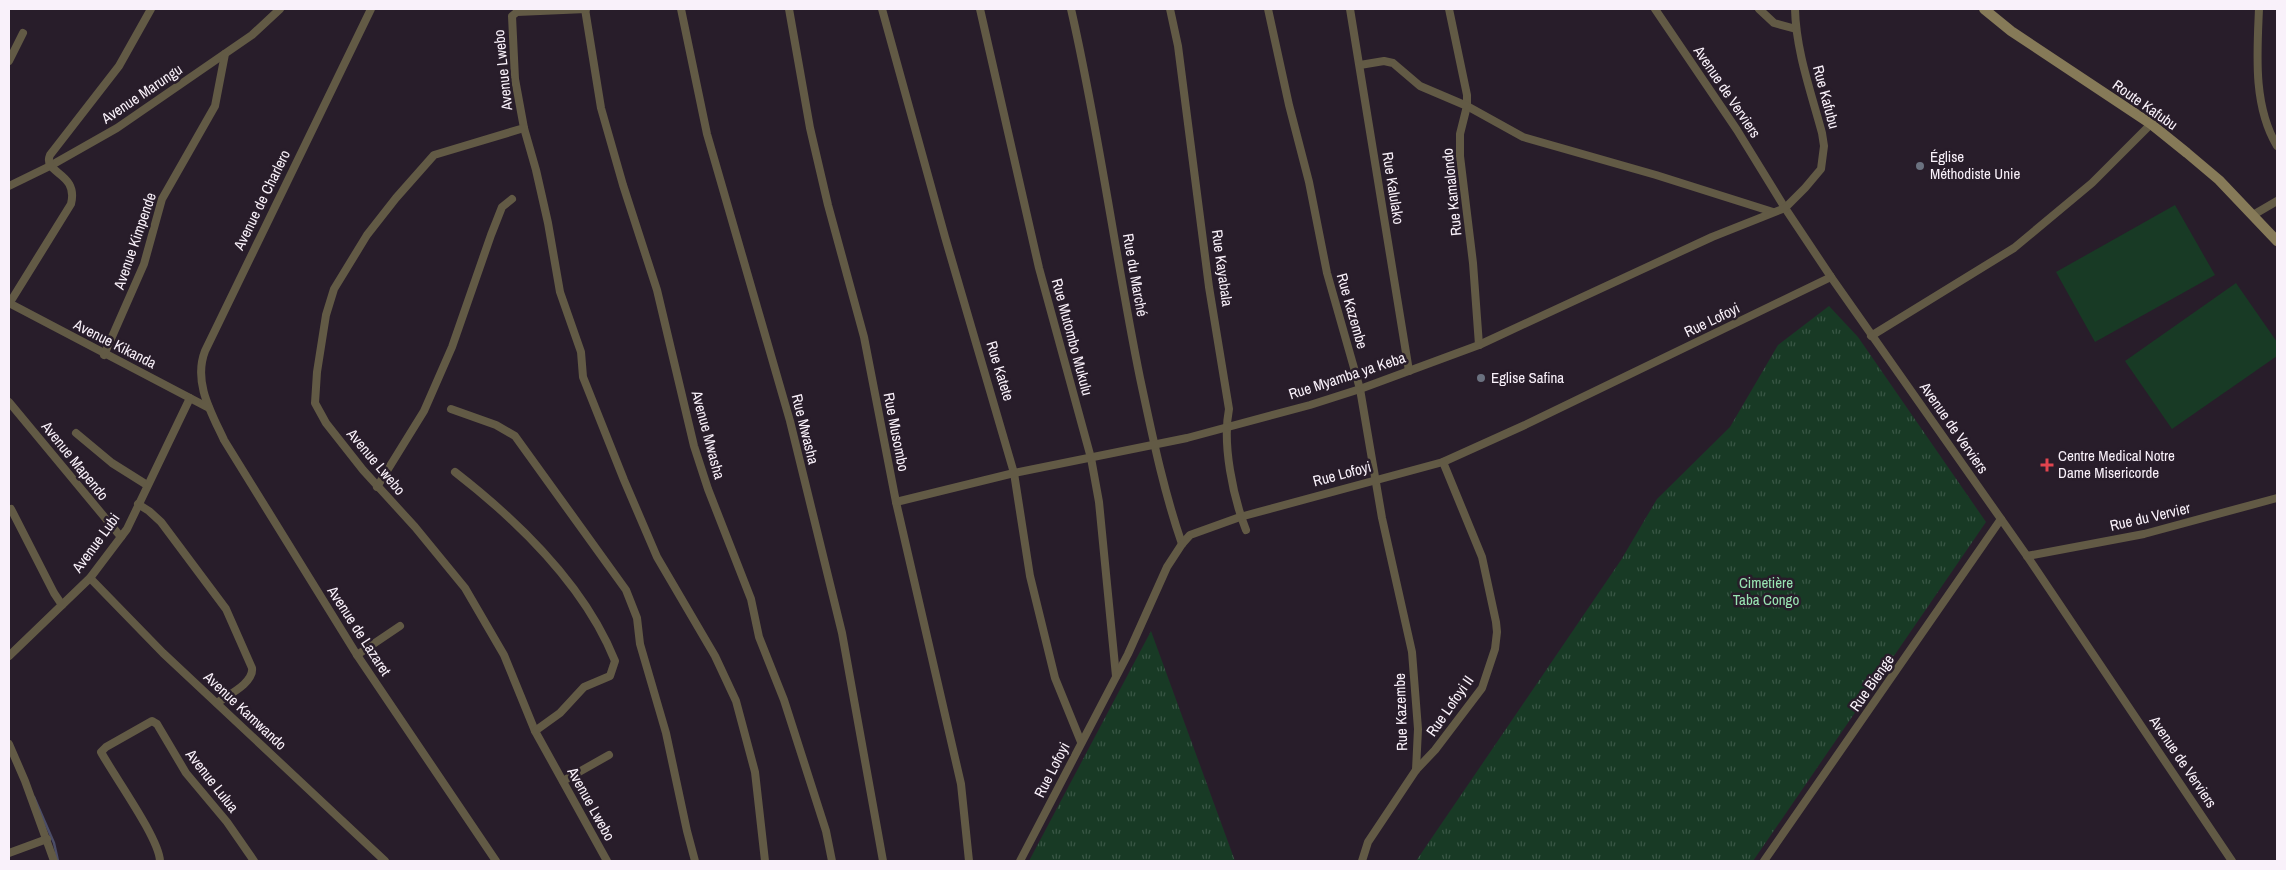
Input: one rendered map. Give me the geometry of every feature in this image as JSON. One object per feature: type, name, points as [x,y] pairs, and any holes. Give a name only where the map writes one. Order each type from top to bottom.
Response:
[{"type":"main road","name":"Route Kafubu","points":[[1984,9],[2054,62],[2150,124],[2219,180],[2277,241]]},
{"type":"street","points":[[9,304],[71,204],[73,193],[71,184],[50,166],[48,160],[50,155],[119,66],[151,9]]},
{"type":"street","name":"Avenue Marungu","points":[[9,186],[50,166],[117,128],[262,28],[280,9]]},
{"type":"street","name":"Avenue de Charlero","points":[[209,408],[200,375],[201,360],[371,9]]},
{"type":"street","name":"Avenue Lwebo","points":[[586,9],[517,12],[512,16],[515,79],[524,128],[548,223],[558,285],[581,352],[586,387],[657,557],[715,656],[736,701],[755,772],[765,861]]},
{"type":"street","name":"Avenue Mwasha","points":[[586,9],[601,108],[623,185],[657,290],[694,446],[708,489],[751,599],[759,637],[789,717],[826,831],[832,861]]},
{"type":"street","name":"Rue Mwasha","points":[[681,9],[706,134],[790,421],[840,624],[884,861]]},
{"type":"street","name":"Rue Musombo","points":[[789,9],[810,128],[864,337],[896,502],[961,784],[969,861]]},
{"type":"street","name":"Rue Katete","points":[[882,9],[1014,473],[1030,576],[1055,678],[1081,742]]},
{"type":"street","name":"Rue Mutombo Mukulu","points":[[980,9],[1039,268],[1092,458],[1099,502],[1116,676]]},
{"type":"street","name":"Rue du Marché","points":[[1071,9],[1126,310],[1153,445],[1182,544]]},
{"type":"street","name":"Rue Kayabala","points":[[1170,9],[1178,46],[1210,287],[1229,409],[1226,427],[1230,464],[1240,516],[1246,530]]},
{"type":"street","name":"Rue Kazembe","points":[[1268,9],[1289,105],[1309,182],[1327,273],[1360,390],[1375,480],[1412,652],[1418,730],[1416,770]]},
{"type":"street","name":"Rue Kalulako","points":[[1350,9],[1409,371]]},
{"type":"street","name":"Rue Kamalondo","points":[[1449,9],[1463,67],[1467,106],[1460,134],[1460,156],[1470,238],[1479,345]]},
{"type":"street","name":"Avenue de Verviers","points":[[1655,9],[1737,130],[1784,208],[1871,336],[2027,556],[2232,861]]},
{"type":"street","points":[[1759,9],[1774,23],[1796,29]]},
{"type":"street","name":"Rue Kafubu","points":[[1784,208],[1821,169],[1823,159],[1822,133],[1796,29],[1796,9]]},
{"type":"street","points":[[2258,9],[2258,70],[2261,109],[2268,131],[2277,146]]},
{"type":"street","points":[[9,61],[23,33]]},
{"type":"street","name":"Avenue Kimpende","points":[[104,355],[144,264],[162,198],[215,106],[225,54]]},
{"type":"street","points":[[1360,65],[1384,61],[1393,63],[1420,86],[1467,106],[1523,137],[1539,143],[1656,175],[1773,212]]},
{"type":"street","points":[[1871,336],[2014,248],[2092,184],[2150,124]]},
{"type":"street","name":"Avenue Lwebo","points":[[524,128],[438,153],[429,159],[367,235],[334,289],[326,315],[317,372],[315,403],[326,423],[377,487],[415,527],[465,588],[504,655],[535,731],[606,861]]},
{"type":"street","points":[[377,487],[424,411],[452,347],[502,207],[512,199]]},
{"type":"street","points":[[2253,215],[2277,201]]},
{"type":"street","name":"Rue Myamba ya Keba","points":[[896,502],[1014,473],[1153,445],[1360,390],[1479,345],[1712,237],[1784,208]]},
{"type":"street","name":"Rue Lofoyi","points":[[1020,861],[1116,676],[1154,594],[1182,544],[1198,531],[1240,516],[1443,462],[1525,425],[1831,277]]},
{"type":"street","name":"Avenue Kikanda","points":[[9,304],[209,408]]},
{"type":"street","name":"Avenue Lubi","points":[[9,656],[90,578],[121,537],[190,398]]},
{"type":"street","name":"Avenue Mapendo","points":[[9,402],[121,537]]},
{"type":"street","name":"Avenue de Lazaret","points":[[209,408],[224,440],[356,655],[496,861]]},
{"type":"street","points":[[451,410],[496,425],[515,436],[626,590],[637,618],[640,644],[666,733],[686,831],[695,861]]},
{"type":"street","points":[[76,434],[112,463],[147,485]]},
{"type":"street","name":"Rue Lofoyi II","points":[[1362,861],[1368,842],[1416,770],[1436,750],[1462,712],[1477,696],[1488,674],[1497,632],[1482,557],[1443,462]]},
{"type":"street","points":[[455,472],[488,498],[531,540],[577,592],[591,612],[616,662],[610,676],[584,687],[560,713],[535,731]]},
{"type":"street","name":"Rue du Vervier","points":[[2027,556],[2144,534],[2277,498]]},
{"type":"street","points":[[138,504],[161,522],[226,609],[252,668],[249,680],[216,703]]},
{"type":"street","points":[[11,509],[62,605]]},
{"type":"street","name":"Rue Bienge","points":[[1764,861],[2001,520]]},
{"type":"street","name":"Avenue Kamwando","points":[[90,578],[163,653],[385,861]]},
{"type":"street","points":[[356,655],[400,626]]},
{"type":"street","name":"Avenue Lulua","points":[[160,861],[159,853],[152,837],[101,752],[106,746],[154,721],[186,773],[227,822],[254,861]]},
{"type":"street","points":[[9,744],[54,861]]},
{"type":"street","points":[[563,781],[609,755]]},
{"type":"street","points":[[9,853],[47,839]]},
{"type":"green space","points":[[2175,205],[2215,275],[2095,342],[2056,272]]},
{"type":"green space","points":[[2236,283],[2277,342],[2277,356],[2172,429],[2125,361]]},
{"type":"green space","name":"Cimetière Taba Congo","points":[[1829,306],[1858,337],[1986,522],[1753,861],[1416,861],[1621,560],[1657,499],[1730,427],[1778,345]]},
{"type":"green space","points":[[1151,631],[1235,861],[1029,861]]},
{"type":"waterway","points":[[34,797],[54,843],[58,861]]},
{"type":"place","name":"Église Méthodiste Unie","points":[[1920,166]]},
{"type":"place","name":"Eglise Safina","points":[[1481,378]]},
{"type":"place","name":"Centre Medical Notre Dame Misericorde","points":[[2047,465]]}]
